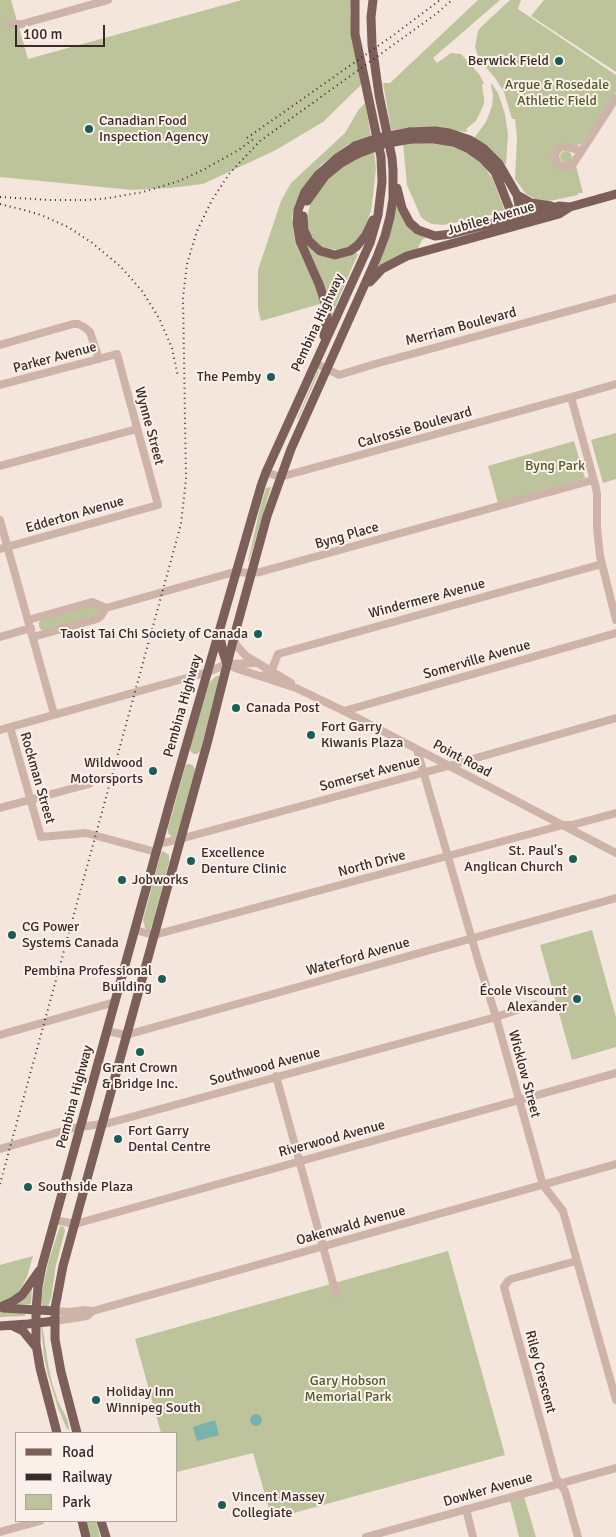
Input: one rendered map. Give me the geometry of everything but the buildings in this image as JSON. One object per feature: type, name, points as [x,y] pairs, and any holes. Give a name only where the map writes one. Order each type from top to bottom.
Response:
[{"type":"main road","name":"Pembina Highway","points":[[57,1432],[37,1351],[35,1323],[42,1266],[157,848],[266,472],[374,234],[378,215],[382,188],[382,166],[380,148],[355,34],[355,0]]},
{"type":"main road","name":"Pembina Highway","points":[[77,1432],[58,1361],[55,1311],[63,1266],[267,516],[294,440],[378,257],[388,226],[393,199],[393,170],[372,45],[372,0]]},
{"type":"main road","points":[[320,351],[326,321],[326,302],[298,232],[298,210],[305,192],[318,175],[337,158],[356,150],[411,135],[443,132],[463,137],[478,144],[488,152],[499,164],[517,195],[524,200],[537,205],[559,206]]},
{"type":"main road","points":[[411,135],[453,142],[476,154],[494,172],[518,221]]},
{"type":"main road","points":[[356,150],[320,182],[309,198],[303,212],[302,221],[309,241],[320,251],[330,254],[340,254],[354,249],[361,242],[370,226],[382,188]]},
{"type":"main road","name":"Jubilee Avenue","points":[[393,170],[400,202],[407,219],[418,230],[430,235],[446,235],[559,214],[570,207],[616,194]]},
{"type":"main road","points":[[517,195],[518,221]]},
{"type":"main road","name":"Jubilee Avenue","points":[[362,291],[382,269],[397,260],[559,206],[570,207]]},
{"type":"main road","points":[[220,633],[222,652],[227,664]]},
{"type":"main road","points":[[0,1307],[22,1295],[42,1266]]},
{"type":"main road","points":[[0,1307],[55,1311]]},
{"type":"main road","points":[[0,1326],[55,1321]]},
{"type":"main road","points":[[10,1325],[23,1331],[32,1340],[37,1351]]},
{"type":"main road","points":[[82,1522],[86,1537]]},
{"type":"main road","points":[[101,1522],[106,1537]]},
{"type":"street","points":[[9,25],[22,24],[108,0]]},
{"type":"street","points":[[581,151],[616,98]]},
{"type":"street","name":"Merriam Boulevard","points":[[315,364],[339,375],[616,298]]},
{"type":"street","points":[[0,345],[78,324],[90,332],[98,360]]},
{"type":"street","name":"Parker Avenue","points":[[0,385],[117,354]]},
{"type":"street","name":"Wynne Street","points":[[117,354],[158,505]]},
{"type":"street","name":"Calrossie Boulevard","points":[[280,477],[616,384]]},
{"type":"street","points":[[571,397],[597,494],[597,528],[602,564],[616,620]]},
{"type":"street","points":[[0,466],[137,429]]},
{"type":"street","points":[[266,472],[280,477]]},
{"type":"street","name":"Byng Place","points":[[28,620],[92,602],[106,608],[236,572],[251,573],[308,560],[593,480]]},
{"type":"street","name":"Edderton Avenue","points":[[4,548],[158,505]]},
{"type":"street","points":[[0,520],[4,548],[31,628],[54,714]]},
{"type":"street","name":"Windermere Avenue","points":[[271,671],[278,654],[602,564]]},
{"type":"street","name":"Byng Place","points":[[33,637],[97,619],[106,608]]},
{"type":"street","points":[[0,637],[31,628]]},
{"type":"street","name":"Somerville Avenue","points":[[344,711],[616,633]]},
{"type":"street","points":[[234,637],[240,650],[256,663]]},
{"type":"street","points":[[0,730],[208,672],[227,664],[256,663]]},
{"type":"street","name":"Point Road","points":[[256,663],[296,688]]},
{"type":"street","name":"Point Road","points":[[227,664],[296,688],[344,711],[616,853]]},
{"type":"street","points":[[260,676],[266,675],[271,671]]},
{"type":"street","name":"Somerset Avenue","points":[[157,848],[180,839],[616,718]]},
{"type":"street","name":"Rockman Street","points":[[10,727],[41,837],[86,833],[157,848]]},
{"type":"street","name":"Wicklow Street","points":[[418,750],[496,1016],[543,1185],[563,1212],[616,1400]]},
{"type":"street","points":[[0,808],[88,784]]},
{"type":"street","name":"North Drive","points":[[135,930],[154,935],[563,825],[572,825],[616,813]]},
{"type":"street","points":[[539,832],[543,822],[540,814]]},
{"type":"street","points":[[583,836],[587,821]]},
{"type":"street","name":"Waterford Avenue","points":[[107,1031],[126,1035],[616,898]]},
{"type":"street","points":[[0,1035],[115,1002]]},
{"type":"street","name":"Southwood Avenue","points":[[0,1149],[81,1126],[102,1125],[535,1004]]},
{"type":"street","name":"Riverwood Avenue","points":[[55,1220],[74,1224],[616,1073]]},
{"type":"street","points":[[276,1076],[336,1294]]},
{"type":"street","name":"Oakenwald Avenue","points":[[55,1311],[93,1311],[616,1164]]},
{"type":"street","name":"Riley Crescent","points":[[576,1261],[511,1279],[504,1287],[556,1478],[565,1491],[578,1537]]},
{"type":"street","name":"Oakenwald Avenue","points":[[55,1321],[87,1316],[93,1311]]},
{"type":"street","name":"Dowker Avenue","points":[[366,1537],[382,1535],[466,1509],[616,1468]]},
{"type":"street","points":[[466,1509],[474,1537]]},
{"type":"street","points":[[0,1532],[36,1522]]},
{"type":"green space","points":[[0,0],[11,0],[28,59],[242,0],[351,0],[350,14],[362,84],[323,122],[276,150],[203,184],[132,190],[0,177]]},
{"type":"green space","points":[[478,0],[500,0],[433,58],[437,63],[451,53],[461,54],[479,74],[484,83],[482,85],[484,104],[476,121],[465,132],[427,127],[391,130],[383,83],[390,83]]},
{"type":"green space","name":"Argue & Rosedale Athletic Field","points":[[510,0],[521,0],[518,9],[616,75],[616,92],[582,143],[577,146],[556,147],[557,167],[567,171],[576,166],[583,193],[578,193],[578,195],[541,202],[533,201],[534,198],[526,194],[515,179],[517,137],[515,119],[512,119],[504,92],[479,59],[475,47],[478,31]]},
{"type":"green space","points":[[544,0],[616,0],[616,72],[531,16]]},
{"type":"green space","points":[[491,84],[498,93],[505,114],[508,134],[506,165],[474,138],[486,122],[492,106]]},
{"type":"green space","points":[[365,103],[371,136],[347,145],[321,165],[303,188],[292,217],[295,240],[319,292],[323,311],[320,304],[261,321],[258,309],[258,270],[281,201],[291,183],[345,133],[359,109]]},
{"type":"green space","points":[[403,143],[448,145],[474,157],[493,179],[505,212],[444,225],[432,224],[426,221],[421,217],[407,185]]},
{"type":"green space","points":[[374,151],[376,168],[371,211],[363,232],[355,243],[349,247],[339,250],[322,248],[313,241],[309,233],[307,217],[311,201],[321,186],[336,171],[353,159]]},
{"type":"green space","points":[[564,151],[568,151],[572,157],[568,163],[564,163],[560,159],[560,155]]},
{"type":"green space","points":[[394,185],[407,219],[430,235],[422,240],[417,250],[376,274],[377,257]]},
{"type":"green space","points":[[304,241],[316,253],[341,258],[355,252],[358,254],[332,314],[330,314]]},
{"type":"green space","points":[[318,370],[319,372],[297,419]]},
{"type":"green space","points":[[616,433],[616,479],[603,483],[591,440]]},
{"type":"green space","name":"Byng Park","points":[[574,441],[585,478],[498,503],[488,466]]},
{"type":"green space","points":[[271,487],[248,561],[261,504],[266,488]]},
{"type":"green space","points":[[93,605],[99,608],[100,612],[98,615],[44,631],[39,626],[39,622],[43,619]]},
{"type":"green space","points":[[216,676],[220,676],[200,751],[194,754],[190,748],[209,683]]},
{"type":"green space","points":[[187,764],[193,765],[195,770],[177,836],[173,838],[168,833],[168,828]]},
{"type":"green space","points":[[163,851],[169,855],[169,862],[153,922],[150,930],[148,930],[145,928],[143,920]]},
{"type":"green space","points":[[592,930],[616,1017],[616,1047],[572,1060],[540,945]]},
{"type":"green space","points":[[60,1226],[64,1227],[65,1231],[56,1265],[51,1299],[48,1306],[42,1307],[41,1300],[48,1263]]},
{"type":"green space","name":"Gary Hobson Memorial Park","points":[[448,1251],[505,1455],[272,1519],[253,1453],[178,1472],[178,1432],[161,1432],[135,1339]]},
{"type":"green space","points":[[33,1256],[27,1277],[15,1297],[0,1303],[0,1265]]},
{"type":"green space","points":[[32,1287],[31,1304],[15,1305]]},
{"type":"green space","points":[[0,1311],[20,1312],[26,1315],[0,1317]]},
{"type":"green space","points":[[41,1326],[52,1383],[67,1419],[69,1430],[58,1408],[48,1375]]},
{"type":"green space","points":[[523,1493],[536,1537],[519,1537],[509,1497]]},
{"type":"green space","points":[[86,1522],[96,1522],[100,1537],[91,1537]]},
{"type":"water","points":[[256,1414],[262,1420],[256,1426],[250,1420]]},
{"type":"water","points":[[215,1420],[219,1435],[197,1441],[193,1427]]},
{"type":"railway","points":[[247,138],[440,0]]},
{"type":"railway","points":[[0,1184],[181,524],[186,479],[183,297],[187,264],[197,231],[212,200],[229,174],[260,141],[436,14],[452,0]]},
{"type":"railway","points":[[0,197],[88,200],[143,192],[179,181],[199,172],[237,151],[255,138]]},
{"type":"railway","points":[[0,204],[41,215],[68,227],[91,242],[121,267],[142,291],[159,318],[172,348],[178,377]]},
{"type":"place","name":"Berwick Field","points":[[559,61]]},
{"type":"place","name":"Canadian Food Inspection Agency","points":[[89,129]]},
{"type":"place","name":"The Pemby","points":[[271,377]]},
{"type":"place","name":"Taoist Tai Chi Society of Canada","points":[[258,634]]},
{"type":"place","name":"Canada Post","points":[[236,708]]},
{"type":"place","name":"Fort Garry Kiwanis Plaza","points":[[311,735]]},
{"type":"place","name":"Wildwood Motorsports","points":[[153,771]]},
{"type":"place","name":"St. Paul's Anglican Church","points":[[573,859]]},
{"type":"place","name":"Excellence Denture Clinic","points":[[191,861]]},
{"type":"place","name":"Jobworks","points":[[122,880]]},
{"type":"place","name":"CG Power Systems Canada","points":[[12,935]]},
{"type":"place","name":"Pembina Professional Building","points":[[162,979]]},
{"type":"place","name":"École Viscount Alexander","points":[[577,999]]},
{"type":"place","name":"Grant Crown & Bridge Inc.","points":[[140,1052]]},
{"type":"place","name":"Fort Garry Dental Centre","points":[[118,1139]]},
{"type":"place","name":"Southside Plaza","points":[[28,1187]]},
{"type":"place","name":"Holiday Inn Winnipeg South","points":[[96,1400]]},
{"type":"place","name":"Vincent Massey Collegiate","points":[[222,1505]]}]
